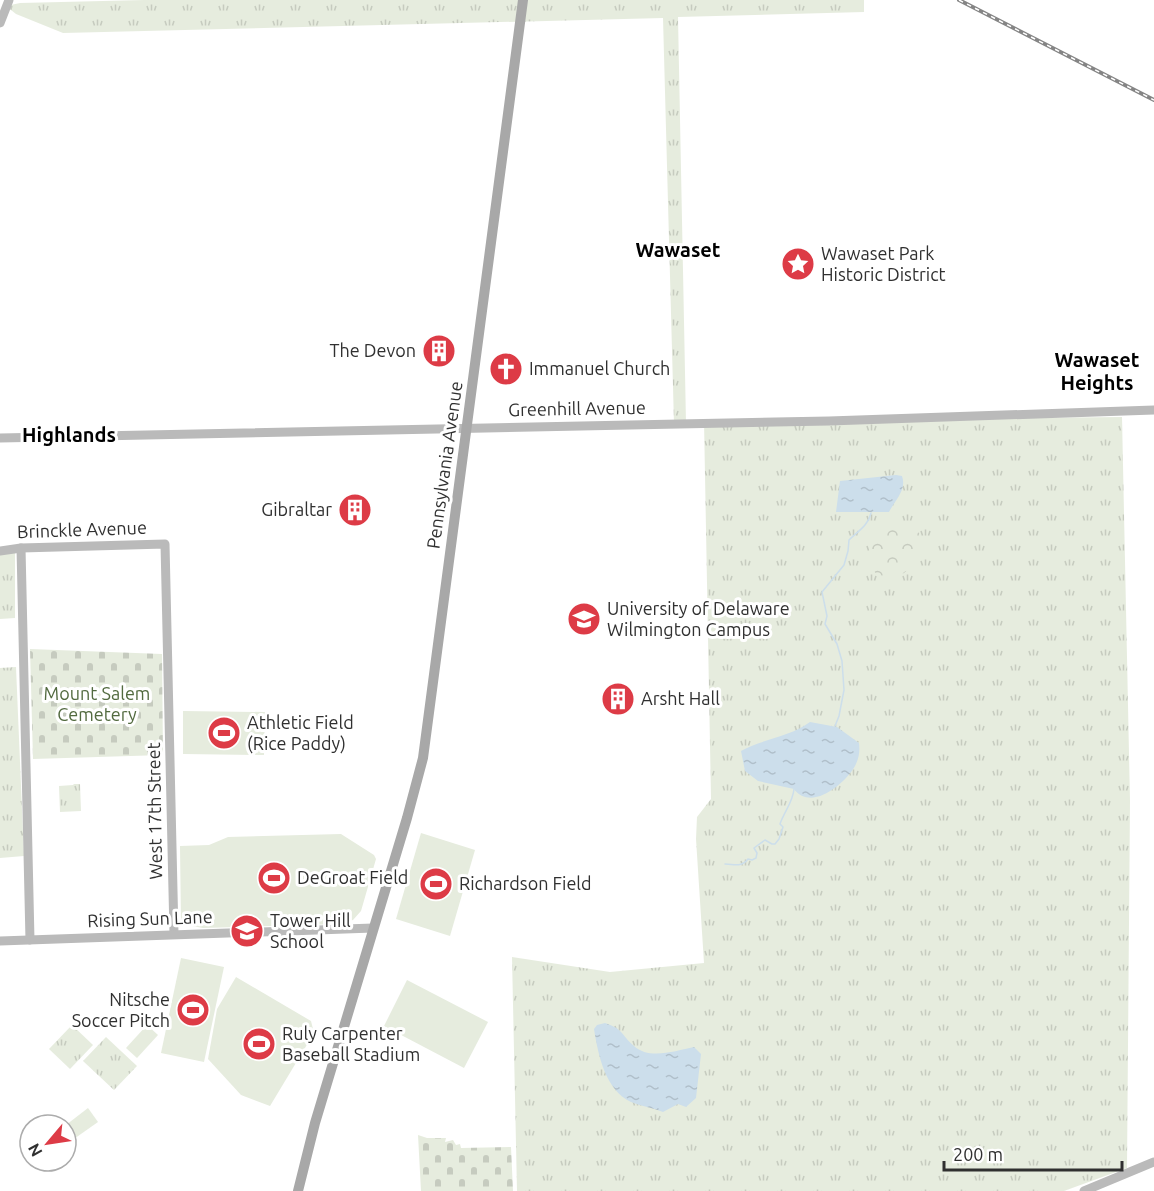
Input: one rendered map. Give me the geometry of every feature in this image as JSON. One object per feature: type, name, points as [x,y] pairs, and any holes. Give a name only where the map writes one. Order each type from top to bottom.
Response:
[{"type":"main road","name":"Pennsylvania Avenue","points":[[298,1191],[315,1123],[423,759],[523,0]]},
{"type":"street","points":[[0,23],[9,0]]},
{"type":"street","name":"Greenhill Avenue","points":[[0,438],[829,421],[1154,410]]},
{"type":"street","name":"Brinckle Avenue","points":[[0,551],[21,548],[165,544]]},
{"type":"street","name":"West 17th Street","points":[[165,544],[174,934]]},
{"type":"street","points":[[21,548],[30,940]]},
{"type":"street","name":"Rising Sun Lane","points":[[0,941],[373,928]]},
{"type":"street","points":[[1084,1191],[1154,1162]]},
{"type":"green space","points":[[144,0],[864,0],[864,12],[678,17],[686,423],[674,424],[663,18],[63,33],[16,14],[6,6],[20,3]]},
{"type":"green space","points":[[1122,417],[1130,801],[1127,1168],[1064,1191],[517,1191],[512,957],[610,972],[704,963],[696,839],[697,817],[711,799],[704,421]]},
{"type":"green space","points":[[908,522],[920,534],[913,563],[900,575],[876,575],[870,555],[871,535],[882,529]]},
{"type":"green space","points":[[15,549],[15,618],[0,619],[0,551]]},
{"type":"green space","name":"Mount Salem Cemetery","points":[[30,649],[162,654],[163,755],[33,759]]},
{"type":"green space","points":[[16,667],[24,856],[0,858],[0,668]]},
{"type":"green space","name":"Athletic Field (Rice Paddy)","points":[[183,711],[265,712],[264,755],[183,754]]},
{"type":"green space","points":[[80,784],[81,811],[60,812],[59,786]]},
{"type":"green space","name":"Richardson Field","points":[[421,833],[475,850],[450,936],[396,919]]},
{"type":"green space","points":[[341,834],[374,855],[376,859],[361,911],[353,920],[342,924],[203,928],[181,924],[180,846],[209,845],[228,837]]},
{"type":"green space","name":"Nitsche Soccer Pitch","points":[[181,958],[224,967],[204,1062],[161,1053]]},
{"type":"green space","name":"Ruly Carpenter Baseball Stadium","points":[[236,977],[311,1021],[314,1033],[270,1106],[241,1095],[208,1059],[217,1009]]},
{"type":"green space","points":[[407,980],[488,1022],[464,1068],[384,1026]]},
{"type":"green space","points":[[72,1025],[93,1045],[70,1069],[49,1049]]},
{"type":"green space","points":[[147,1025],[158,1035],[137,1058],[126,1048]]},
{"type":"green space","points":[[106,1037],[137,1066],[114,1090],[83,1061]]},
{"type":"green space","points":[[88,1108],[98,1122],[78,1136],[78,1116]]},
{"type":"green space","points":[[418,1135],[427,1138],[446,1138],[445,1142],[453,1140],[456,1145],[460,1144],[461,1148],[511,1147],[513,1191],[421,1191]]},
{"type":"water","points":[[902,476],[903,486],[889,512],[836,512],[840,481]]},
{"type":"water","points":[[810,722],[837,727],[859,743],[859,755],[855,766],[836,787],[818,797],[809,798],[794,789],[758,781],[745,771],[741,751],[794,731]]},
{"type":"water","points":[[605,1023],[616,1028],[634,1046],[647,1053],[671,1052],[694,1047],[701,1054],[696,1098],[686,1107],[678,1104],[663,1112],[631,1102],[622,1096],[609,1080],[598,1049],[594,1029],[597,1025]]},
{"type":"waterway","points":[[835,726],[844,690],[842,661],[837,644],[825,624],[827,616],[822,592],[844,565],[849,540],[865,525],[871,513]]},
{"type":"waterway","points":[[725,864],[740,865],[748,859],[756,858],[757,853],[754,848],[765,840],[775,844],[779,839],[783,827],[780,824],[794,789]]},
{"type":"railway","points":[[959,0],[1154,100]]},
{"type":"place","name":"Wawaset Park Historic District","points":[[798,264]]},
{"type":"place","name":"The Devon","points":[[439,351]]},
{"type":"place","name":"Immanuel Church","points":[[506,369]]},
{"type":"place","name":"Gibraltar","points":[[355,510]]},
{"type":"place","name":"University of Delaware Wilmington Campus","points":[[584,619]]},
{"type":"place","name":"Arsht Hall","points":[[618,699]]},
{"type":"place","name":"Athletic Field (Rice Paddy)","points":[[224,733]]},
{"type":"place","name":"DeGroat Field","points":[[274,878]]},
{"type":"place","name":"Richardson Field","points":[[436,884]]},
{"type":"place","name":"Tower Hill School","points":[[247,931]]},
{"type":"place","name":"Nitsche Soccer Pitch","points":[[193,1010]]},
{"type":"place","name":"Ruly Carpenter Baseball Stadium","points":[[259,1044]]},
{"type":"district","name":"Wawaset","points":[[678,250]]},
{"type":"district","name":"Wawaset Heights","points":[[1097,372]]},
{"type":"district","name":"Highlands","points":[[69,435]]}]
